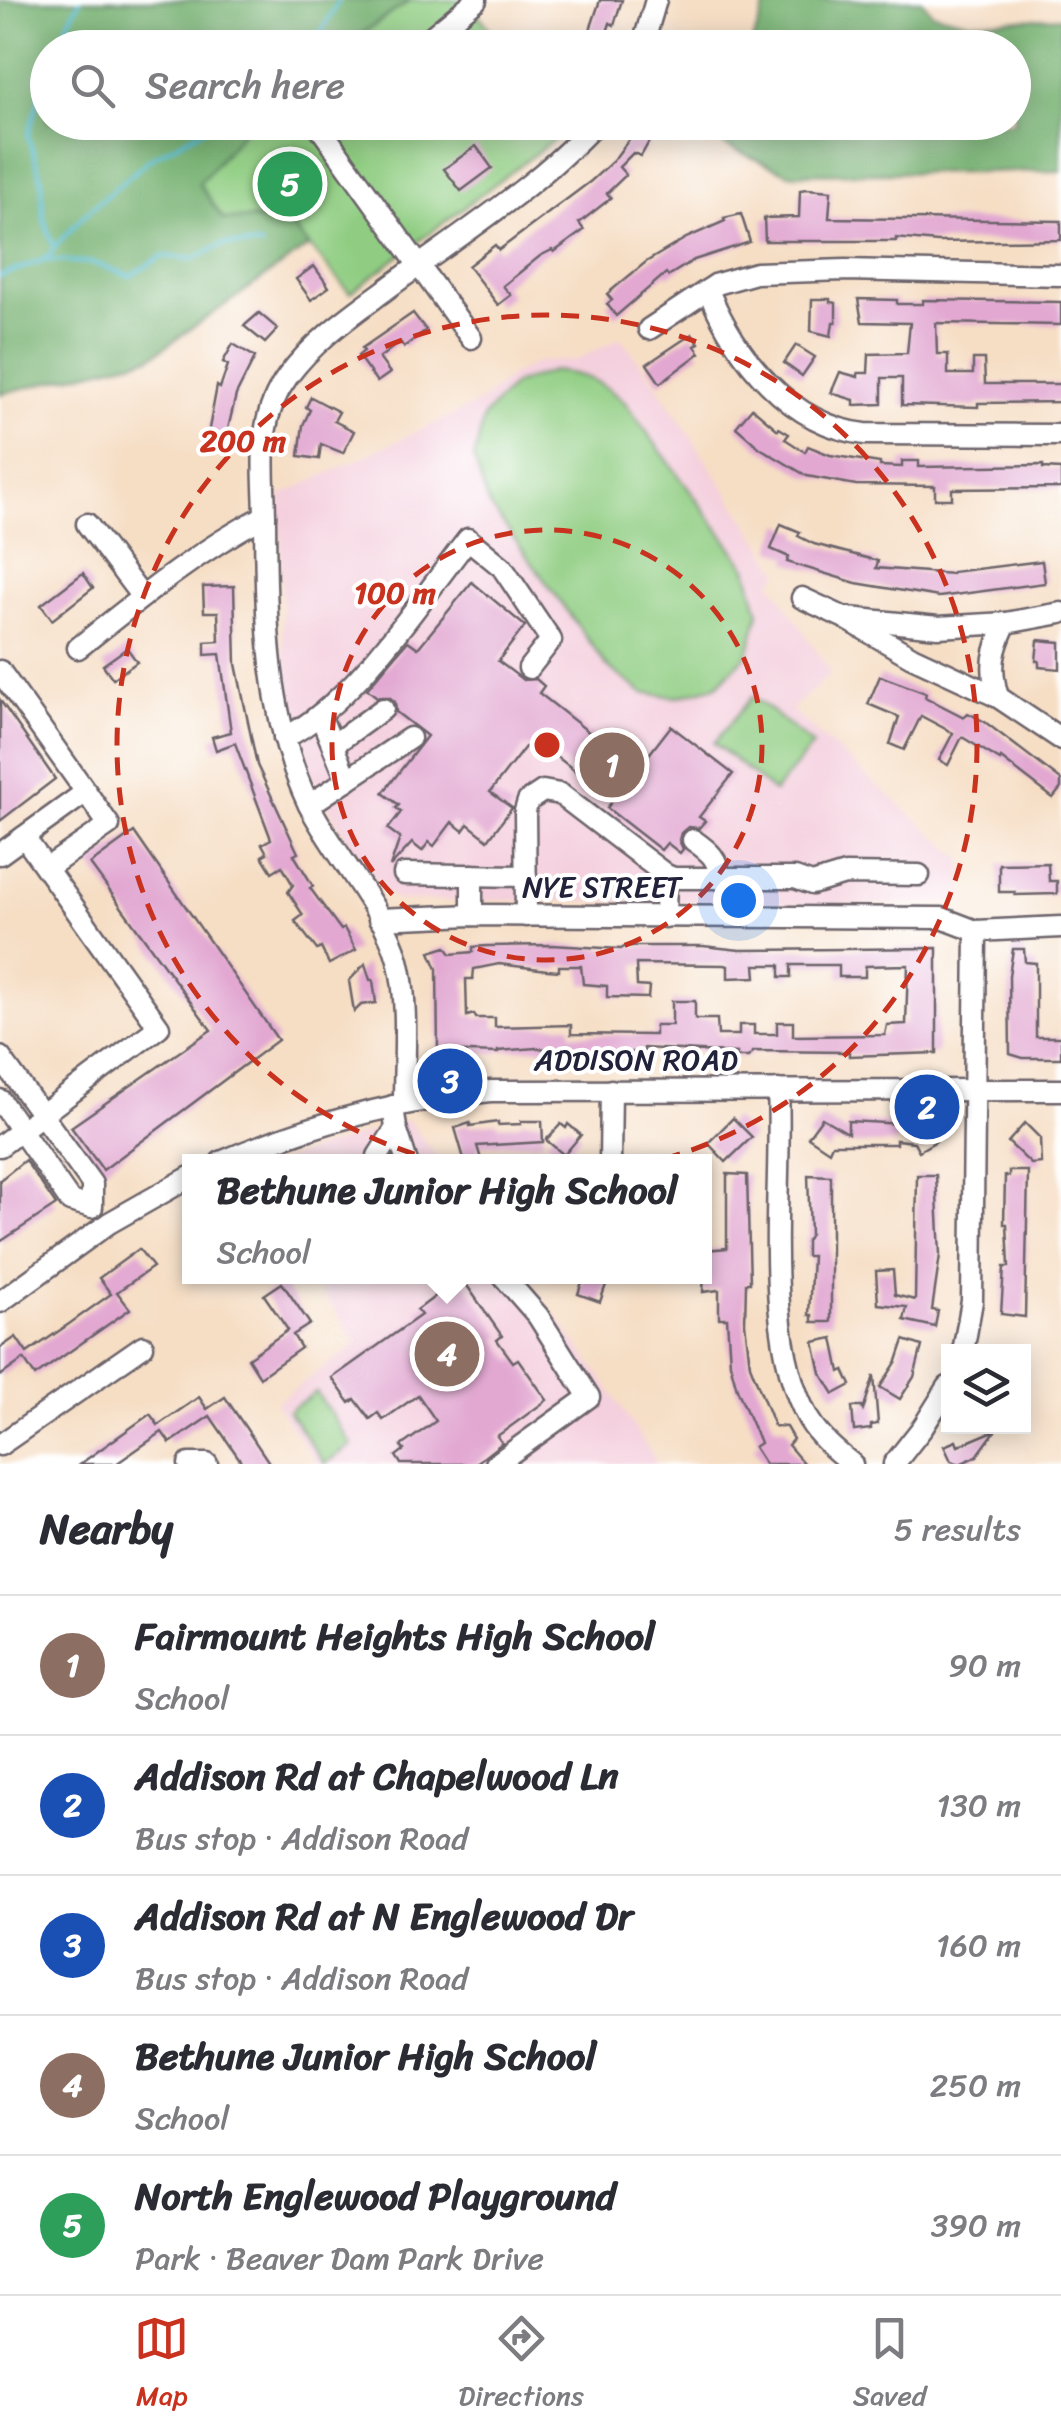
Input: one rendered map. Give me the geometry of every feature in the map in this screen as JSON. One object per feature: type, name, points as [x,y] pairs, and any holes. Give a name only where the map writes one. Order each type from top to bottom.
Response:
[{"type":"street","points":[[440,30],[476,0]]},
{"type":"street","points":[[647,30],[656,0]]},
{"type":"street","points":[[329,140],[470,338]]},
{"type":"street","points":[[404,1154],[396,1128],[401,974],[394,947],[309,805],[277,707],[268,638],[263,438],[274,398],[288,376],[328,332],[523,187],[577,140]]},
{"type":"street","points":[[649,330],[729,278],[778,271],[1061,274]]},
{"type":"street","points":[[708,290],[738,348],[763,378],[804,412],[838,428],[866,434],[1061,435]]},
{"type":"street","points":[[78,648],[221,540],[266,516]]},
{"type":"street","points":[[87,524],[142,597]]},
{"type":"street","points":[[284,738],[320,715],[384,645],[468,539],[502,567],[551,640],[529,668]]},
{"type":"street","points":[[802,598],[998,697],[1061,739]]},
{"type":"street","points":[[845,618],[938,627],[1006,623],[1061,613]]},
{"type":"street","points":[[998,697],[991,674],[992,655],[1006,623]]},
{"type":"street","points":[[0,670],[109,825],[47,868]]},
{"type":"street","points":[[332,745],[383,710]]},
{"type":"street","points":[[320,715],[348,780]]},
{"type":"street","points":[[309,805],[410,738]]},
{"type":"street","points":[[526,916],[525,811],[533,796],[552,790],[666,875],[795,878],[812,884],[845,874],[919,875]]},
{"type":"street","points":[[0,854],[86,792]]},
{"type":"street","points":[[0,1146],[159,1027],[24,837]]},
{"type":"street","points":[[694,840],[719,863],[720,879]]},
{"type":"street","points":[[404,874],[526,876]]},
{"type":"street","points":[[472,875],[472,916]]},
{"type":"street","points":[[665,918],[666,875]]},
{"type":"street","points":[[812,884],[818,893],[821,918]]},
{"type":"street","name":"NYE STREET","points":[[379,919],[942,918],[976,930],[1061,926]]},
{"type":"street","points":[[964,1344],[972,1301],[976,930]]},
{"type":"street","points":[[0,1058],[92,1184],[92,1207],[104,1227]]},
{"type":"street","points":[[610,1154],[611,1090]]},
{"type":"street","points":[[778,1090],[780,1278],[788,1364],[810,1421],[852,1464]]},
{"type":"street","name":"ADDISON ROAD","points":[[242,1154],[313,1127],[398,1105],[491,1091],[1061,1090]]},
{"type":"street","points":[[0,1100],[70,1201],[92,1207]]},
{"type":"street","points":[[379,1154],[396,1128]]},
{"type":"street","points":[[41,1159],[63,1145]]},
{"type":"street","points":[[0,1302],[104,1227],[182,1182]]},
{"type":"street","points":[[496,1464],[588,1397],[538,1316],[511,1284]]},
{"type":"street","points":[[0,1445],[143,1346]]},
{"type":"street","points":[[894,1464],[941,1398]]},
{"type":"street","points":[[189,1464],[207,1464]]},
{"type":"shaded area","points":[[621,338],[652,378],[780,572],[771,582],[831,673],[791,710],[963,860],[962,903],[399,901],[385,893],[350,846],[311,774],[291,703],[283,653],[280,496],[480,402],[512,375],[541,361],[574,361]]},
{"type":"shaded area","points":[[408,1120],[435,1154],[303,1154]]},
{"type":"shaded area","points":[[317,1284],[532,1284],[604,1381],[658,1464],[317,1464],[275,1403],[357,1344]]},
{"type":"green space","points":[[0,0],[411,0],[367,30],[30,30],[30,140],[236,140],[199,184],[223,219],[286,219],[309,246],[151,357],[0,394]]},
{"type":"green space","points":[[411,0],[467,0],[491,30],[368,30]]},
{"type":"green space","points":[[767,0],[922,0],[932,13],[970,22],[1061,17],[1061,171],[789,174],[724,145],[725,140],[1031,140],[1031,30],[757,30]]},
{"type":"green space","points":[[236,140],[553,140],[350,293],[286,219],[223,219],[199,184]]},
{"type":"green space","points":[[553,371],[591,379],[624,401],[747,568],[759,613],[748,654],[716,686],[677,697],[643,693],[608,667],[488,503],[474,459],[484,416],[514,384]]},
{"type":"green space","points":[[753,696],[813,745],[774,792],[714,743]]},
{"type":"green space","points":[[316,1392],[352,1445],[325,1464],[288,1411]]},
{"type":"building","points":[[600,0],[622,0],[614,25],[610,23],[608,30],[590,30]]},
{"type":"building","points":[[629,140],[650,140],[641,156],[633,153],[619,167],[626,175],[607,193],[611,198],[579,223],[584,230],[554,252],[540,256],[503,286],[511,295],[498,305],[468,266],[495,245],[499,250],[613,161]]},
{"type":"building","points":[[476,146],[492,168],[461,191],[444,169]]},
{"type":"building","points":[[800,190],[831,191],[829,218],[1061,221],[1061,240],[765,241],[764,218],[799,217]]},
{"type":"building","points":[[741,214],[750,242],[694,260],[668,276],[666,273],[616,316],[607,304],[612,300],[607,294],[646,262],[725,221],[724,218]]},
{"type":"building","points":[[314,266],[329,287],[311,300],[296,279]]},
{"type":"building","points":[[812,299],[836,303],[831,336],[811,331]]},
{"type":"building","points":[[858,299],[897,300],[897,304],[923,304],[923,300],[1061,302],[1061,325],[936,323],[937,354],[948,354],[948,374],[973,374],[973,359],[984,359],[985,384],[1061,384],[1061,402],[978,403],[978,407],[902,405],[902,378],[882,378],[882,404],[854,405],[854,400],[831,393],[840,372],[858,377],[858,373],[868,373],[869,354],[907,353],[910,323],[862,322]]},
{"type":"building","points":[[259,313],[278,329],[265,343],[244,326]]},
{"type":"building","points":[[413,313],[426,330],[404,347],[400,342],[379,358],[390,373],[377,382],[358,356],[364,351],[362,348]]},
{"type":"building","points":[[692,334],[700,353],[660,383],[647,364]]},
{"type":"building","points":[[233,344],[255,357],[236,395],[226,437],[208,434],[217,386],[220,388],[228,365],[223,362]]},
{"type":"building","points":[[796,345],[815,357],[802,376],[784,363]]},
{"type":"building","points":[[311,397],[339,412],[334,421],[354,431],[343,453],[321,444],[319,459],[299,456]]},
{"type":"building","points":[[752,408],[778,430],[789,434],[785,439],[805,452],[808,446],[880,466],[902,467],[902,461],[919,461],[919,467],[1043,465],[1061,469],[1061,488],[952,489],[952,499],[935,499],[935,486],[856,485],[807,476],[760,448],[736,427]]},
{"type":"building","points":[[781,524],[800,532],[798,536],[814,544],[878,561],[876,568],[952,574],[1042,561],[1045,583],[939,597],[856,583],[787,562],[789,557],[771,549]]},
{"type":"building","points":[[83,573],[93,588],[52,620],[41,605]]},
{"type":"building","points":[[472,582],[525,626],[498,661],[523,680],[536,679],[544,686],[539,693],[637,770],[671,726],[733,774],[699,817],[705,821],[699,828],[688,827],[681,833],[680,853],[667,843],[661,850],[607,808],[613,800],[543,746],[525,747],[490,792],[512,808],[488,840],[468,824],[463,831],[452,822],[434,846],[429,842],[422,851],[412,843],[390,867],[400,838],[388,829],[401,812],[396,808],[399,805],[383,793],[427,736],[396,712],[395,702],[389,697],[377,697],[367,689],[408,641],[418,648]]},
{"type":"building","points":[[234,586],[236,664],[257,765],[298,853],[294,855],[313,886],[310,888],[341,930],[344,928],[356,950],[329,964],[321,948],[317,950],[295,921],[303,915],[288,892],[293,885],[282,866],[272,872],[262,856],[267,853],[262,844],[271,839],[235,743],[216,750],[212,737],[231,732],[220,654],[205,655],[205,642],[219,641],[218,612],[204,612],[203,587]]},
{"type":"building","points":[[1038,640],[1060,642],[1060,669],[1039,667]]},
{"type":"building","points":[[127,648],[137,662],[113,679],[103,665]]},
{"type":"building","points":[[880,676],[926,693],[925,697],[964,717],[968,713],[985,722],[1061,780],[1061,788],[1053,798],[1001,758],[962,737],[948,765],[939,760],[953,733],[921,716],[904,750],[890,744],[899,717],[868,704]]},
{"type":"building","points":[[0,700],[55,779],[0,821]]},
{"type":"building","points":[[134,832],[278,1040],[103,1170],[71,1127],[211,1030],[90,864]]},
{"type":"building","points":[[1048,863],[1049,881],[1057,881],[1057,894],[999,892],[999,864]]},
{"type":"building","points":[[552,945],[621,949],[703,946],[740,950],[937,948],[937,1053],[849,1056],[849,1052],[754,1051],[748,1057],[737,1057],[737,1053],[644,1048],[644,1052],[594,1053],[536,1048],[498,1053],[438,1051],[437,969],[430,952],[446,947],[451,954],[473,952],[473,947]],"holes":[[[499,964],[559,971],[559,966],[581,966],[583,984],[607,986],[607,997],[648,998],[649,987],[637,986],[636,964],[725,965],[728,978],[756,977],[755,965],[780,965],[780,977],[791,977],[791,965],[839,965],[839,977],[865,977],[865,966],[908,965],[906,1024],[887,1025],[885,1035],[793,1036],[793,1022],[777,1022],[777,1034],[754,1034],[754,1025],[739,1025],[739,1035],[718,1035],[717,1019],[695,1019],[695,1001],[672,1001],[672,1025],[655,1025],[655,1035],[571,1034],[571,1025],[495,1027],[495,1018],[467,1016],[466,979],[473,979],[474,969]]]},
{"type":"building","points":[[1013,949],[1024,949],[1025,962],[1036,963],[1036,1037],[1061,1037],[1061,1058],[1010,1054],[1009,976]]},
{"type":"building","points":[[365,964],[373,980],[376,1003],[361,1005],[354,1012],[349,981]]},
{"type":"building","points":[[733,1118],[752,1137],[726,1162],[708,1143]]},
{"type":"building","points":[[822,1118],[848,1133],[848,1121],[904,1124],[904,1131],[925,1119],[936,1141],[919,1151],[914,1142],[896,1140],[896,1144],[832,1144],[829,1151],[808,1137]]},
{"type":"building","points":[[542,1121],[543,1142],[477,1146],[479,1154],[463,1154],[455,1128],[470,1123]]},
{"type":"building","points":[[1025,1123],[1040,1138],[1041,1163],[1031,1164],[1008,1142]]},
{"type":"building","points":[[561,1124],[566,1128],[568,1124],[581,1135],[565,1154],[546,1140]]},
{"type":"building","points":[[25,1160],[56,1205],[0,1242],[0,1180]]},
{"type":"building","points":[[1009,1171],[1028,1171],[1025,1317],[1001,1314],[1004,1267],[1009,1267],[1004,1224],[1005,1176],[1009,1176]]},
{"type":"building","points":[[727,1174],[747,1175],[750,1283],[746,1283],[745,1323],[750,1365],[774,1426],[786,1427],[793,1439],[788,1445],[804,1464],[765,1464],[754,1447],[760,1443],[730,1363],[727,1318],[719,1318],[719,1290],[703,1292],[703,1284],[712,1284],[712,1249],[727,1248]]},
{"type":"building","points":[[808,1175],[831,1176],[831,1322],[812,1322],[809,1315],[812,1256],[806,1256],[810,1234]]},
{"type":"building","points":[[917,1175],[936,1175],[940,1255],[932,1310],[938,1311],[935,1327],[904,1320],[907,1307],[878,1304],[876,1271],[893,1270],[895,1295],[915,1300]]},
{"type":"building","points":[[139,1249],[153,1267],[117,1292],[130,1309],[35,1376],[24,1359],[0,1376],[0,1348],[16,1337],[27,1353],[69,1324],[111,1294],[99,1278]]},
{"type":"building","points":[[283,1284],[310,1324],[293,1335],[301,1348],[260,1377],[248,1358],[288,1330],[264,1295]]},
{"type":"building","points":[[452,1284],[466,1284],[502,1336],[497,1340],[513,1362],[518,1359],[547,1400],[497,1436],[502,1443],[475,1464],[401,1464],[396,1456],[404,1450],[401,1446],[436,1421],[418,1395],[383,1420],[378,1413],[370,1419],[355,1399],[350,1403],[332,1378],[421,1315],[417,1310]]},
{"type":"building","points":[[581,1284],[606,1284],[600,1302],[578,1294]]},
{"type":"building","points":[[833,1338],[840,1372],[844,1370],[851,1385],[834,1394],[821,1373],[814,1342]]},
{"type":"building","points":[[904,1340],[922,1346],[914,1377],[900,1399],[880,1387],[897,1361]]},
{"type":"building","points":[[874,1376],[878,1424],[854,1431],[852,1407],[863,1410]]},
{"type":"building","points":[[199,1397],[207,1409],[225,1397],[270,1464],[243,1464],[210,1416],[170,1443],[162,1432],[116,1464],[80,1464],[150,1414],[158,1425]]},
{"type":"building","points":[[993,1434],[977,1456],[960,1464],[951,1461],[944,1446],[956,1441],[958,1446]]},
{"type":"waterway","points":[[64,30],[80,0]]},
{"type":"waterway","points":[[323,30],[339,0]]},
{"type":"waterway","points":[[0,276],[46,259],[54,248],[43,216],[42,181],[28,136],[30,129]]},
{"type":"waterway","points":[[56,246],[84,215],[151,158],[184,140]]},
{"type":"waterway","points":[[48,260],[93,263],[130,276],[163,256],[193,259],[224,244],[262,246]]},
{"type":"place","name":"North Englewood Playground","points":[[290,184]]},
{"type":"place","name":"Fairmount Heights High School","points":[[612,765]]},
{"type":"place","name":"Addison Rd at N Englewood Dr","points":[[450,1081]]},
{"type":"place","name":"Addison Rd at Chapelwood Ln","points":[[927,1107]]},
{"type":"place","name":"Bethune Junior High School","points":[[447,1354]]}]
